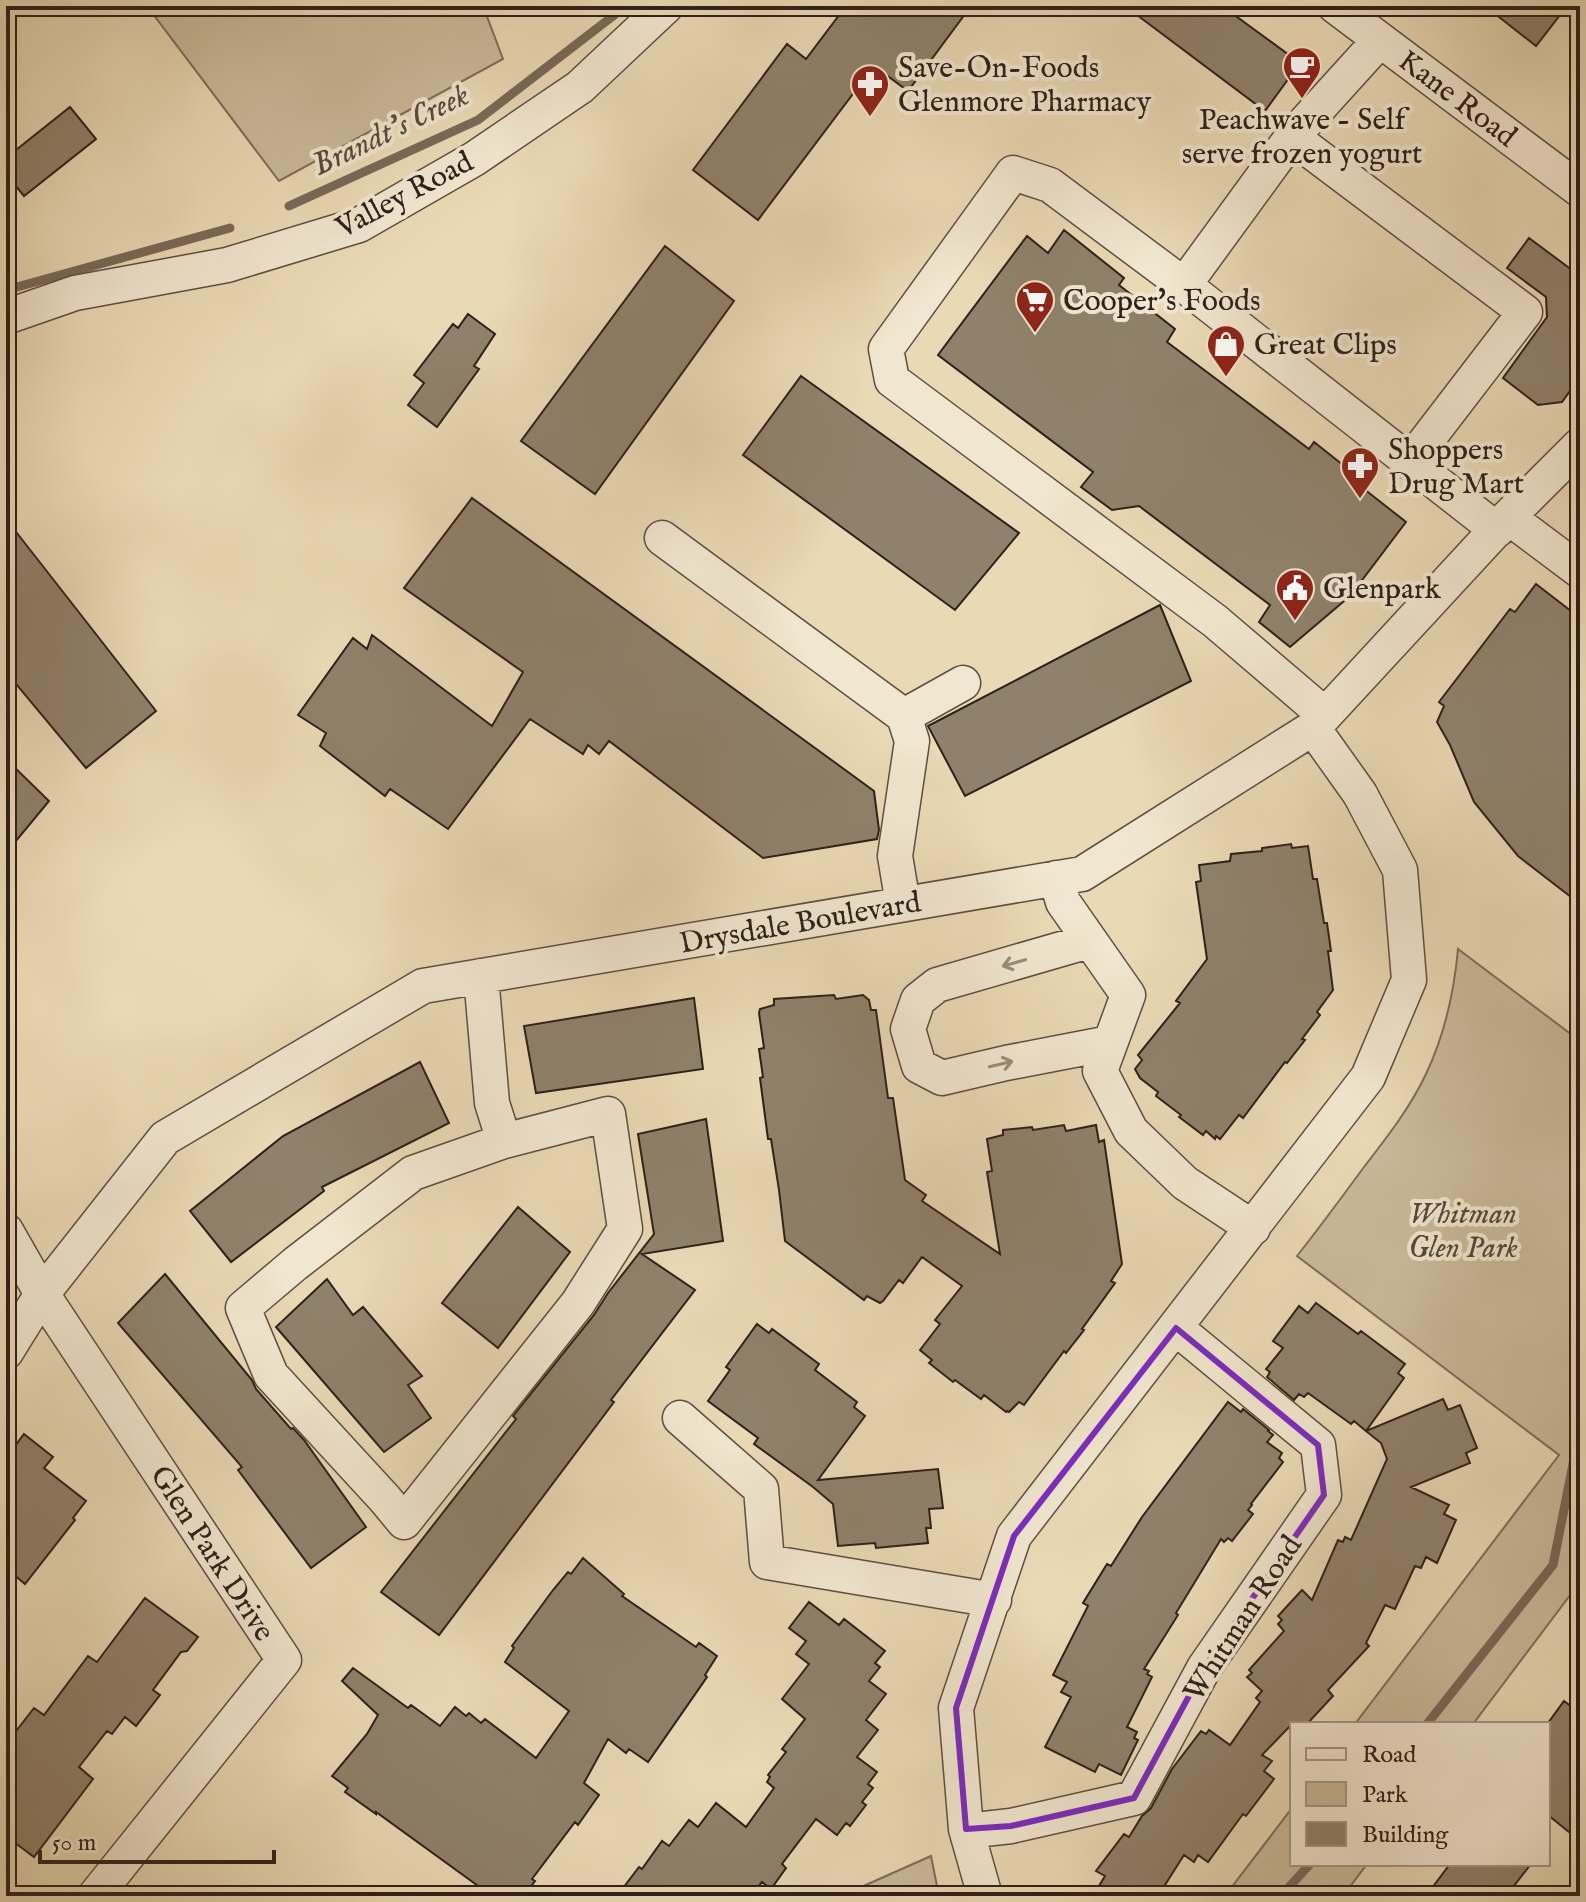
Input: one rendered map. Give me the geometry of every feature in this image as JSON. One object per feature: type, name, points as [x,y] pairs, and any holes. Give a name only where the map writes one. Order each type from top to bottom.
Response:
[{"type":"street","name":"Valley Road","points":[[6,317],[75,293],[227,265],[359,225],[474,159],[580,87],[666,6]]},
{"type":"street","name":"Kane Road","points":[[1335,6],[1580,190]]},
{"type":"street","points":[[1184,285],[1292,137],[1380,40]]},
{"type":"street","points":[[1292,137],[1525,312],[1410,462]]},
{"type":"street","points":[[985,1896],[966,1829],[956,1708],[1014,1536],[1368,1077],[1409,980],[1400,870],[1319,721],[1215,621],[892,380],[886,349],[1013,173],[1050,185],[1184,285],[1410,462],[1502,524],[1580,571]]},
{"type":"street","name":"Drysdale Boulevard","points":[[6,1352],[42,1294],[165,1138],[423,986],[1082,874],[1319,721],[1580,445]]},
{"type":"street","points":[[662,538],[904,716],[912,741],[895,856],[903,904]]},
{"type":"street","points":[[904,716],[963,683]]},
{"type":"street","points":[[1056,878],[1063,902],[1128,995],[1105,1057],[1131,1131],[1185,1183],[1253,1228]]},
{"type":"street","points":[[1089,941],[937,985],[918,1000],[908,1029],[919,1066],[942,1078],[1006,1063],[1105,1057]]},
{"type":"street","points":[[481,976],[492,1103],[504,1141]]},
{"type":"street","points":[[608,1114],[625,1229],[578,1303],[404,1522],[271,1375],[243,1308],[413,1173],[504,1141],[608,1114]]},
{"type":"street","name":"Glen Park Drive","points":[[6,1231],[42,1294],[284,1660],[95,1896]]},
{"type":"street","name":"Whitman Road","points":[[966,1829],[1011,1826],[1134,1798],[1204,1668],[1324,1495],[1318,1445],[1176,1328]]},
{"type":"street","points":[[680,1418],[761,1489],[767,1562],[994,1600]]},
{"type":"highlighted area","points":[[1176,1328],[1318,1445],[1324,1495],[1204,1668],[1134,1798],[1011,1826],[966,1829],[956,1708],[1014,1536]]},
{"type":"green space","points":[[147,6],[483,6],[503,59],[279,181]]},
{"type":"green space","name":"Whitman Glen Park","points":[[1458,949],[1580,1041],[1580,1582],[1475,1722],[1357,1722],[1559,1455],[1297,1256],[1390,1133],[1420,1087],[1433,1059],[1451,997]]},
{"type":"green space","points":[[1290,1811],[1290,1866],[1366,1866],[1343,1896],[1225,1896]]},
{"type":"green space","points":[[931,1856],[937,1886],[935,1896],[841,1896]]},
{"type":"building","points":[[846,6],[971,6],[908,91],[874,66],[758,220],[693,170],[787,44],[806,59]]},
{"type":"building","points":[[1125,6],[1222,6],[1300,63],[1265,111]]},
{"type":"building","points":[[1485,6],[1567,6],[1536,46]]},
{"type":"building","points":[[70,107],[96,139],[24,196],[6,174],[6,158]]},
{"type":"building","points":[[1064,230],[1124,278],[1119,285],[1175,329],[1167,342],[1309,449],[1314,442],[1348,469],[1345,474],[1406,522],[1350,596],[1290,647],[1259,622],[1270,605],[1139,506],[1112,510],[1081,487],[1093,472],[938,355],[1027,236],[1048,253]]},
{"type":"building","points":[[1529,238],[1580,276],[1580,377],[1562,402],[1538,405],[1503,378],[1547,317],[1546,297],[1507,268]]},
{"type":"building","points":[[665,246],[734,301],[595,494],[521,441]]},
{"type":"building","points":[[468,314],[495,334],[474,366],[479,369],[437,427],[408,405],[424,383],[414,375],[453,324],[458,328]]},
{"type":"building","points":[[801,376],[1019,533],[955,610],[743,455]]},
{"type":"building","points":[[472,498],[874,791],[879,830],[877,839],[763,858],[609,741],[599,754],[588,745],[583,754],[530,719],[448,829],[390,789],[385,796],[320,746],[326,733],[298,715],[353,638],[367,649],[372,635],[492,726],[523,672],[404,588]]},
{"type":"building","points":[[6,519],[156,711],[86,768],[6,672]]},
{"type":"building","points":[[1536,584],[1580,618],[1580,904],[1518,856],[1474,802],[1437,722],[1444,706],[1439,702],[1510,609],[1515,612]]},
{"type":"building","points":[[1160,605],[1191,681],[965,796],[928,726]]},
{"type":"building","points":[[6,759],[49,801],[6,853]]},
{"type":"building","points":[[1291,844],[1292,848],[1308,846],[1313,879],[1317,879],[1324,923],[1327,923],[1333,990],[1317,1012],[1320,1015],[1302,1039],[1305,1040],[1287,1063],[1243,1118],[1239,1115],[1220,1139],[1216,1136],[1215,1139],[1206,1131],[1203,1135],[1156,1096],[1158,1092],[1140,1078],[1135,1069],[1142,1060],[1138,1055],[1180,1003],[1176,1001],[1207,959],[1196,882],[1201,881],[1199,865],[1230,861],[1231,854]]},
{"type":"building","points":[[834,995],[836,999],[863,995],[869,1000],[871,1010],[876,1010],[888,1098],[893,1098],[905,1180],[926,1195],[922,1201],[1000,1254],[987,1172],[992,1171],[987,1139],[1003,1135],[1003,1130],[1032,1127],[1033,1130],[1064,1125],[1066,1131],[1096,1125],[1099,1142],[1104,1140],[1122,1264],[1111,1281],[1115,1283],[1084,1330],[1066,1353],[1064,1351],[1024,1405],[1019,1402],[1009,1412],[984,1395],[981,1399],[955,1380],[953,1382],[929,1363],[932,1360],[920,1350],[940,1324],[935,1320],[962,1286],[922,1257],[903,1283],[899,1280],[883,1301],[880,1303],[867,1296],[864,1300],[785,1241],[760,1078],[763,1077],[759,1049],[764,1048],[759,1013],[760,1009],[774,1005],[774,999]]},
{"type":"building","points":[[694,998],[703,1069],[536,1093],[524,1026]]},
{"type":"building","points":[[420,1062],[449,1123],[322,1187],[324,1191],[231,1262],[190,1211],[283,1136]]},
{"type":"building","points":[[706,1119],[723,1241],[642,1254],[695,1290],[439,1635],[381,1592],[516,1419],[513,1416],[654,1234],[638,1134]]},
{"type":"building","points":[[518,1207],[570,1252],[498,1348],[442,1303]]},
{"type":"building","points":[[165,1274],[252,1380],[256,1389],[304,1440],[366,1527],[311,1568],[238,1470],[242,1467],[118,1323]]},
{"type":"building","points":[[327,1279],[353,1315],[363,1307],[422,1376],[408,1385],[431,1418],[384,1452],[276,1327]]},
{"type":"building","points":[[1316,1303],[1405,1364],[1398,1373],[1404,1378],[1366,1431],[1308,1393],[1304,1397],[1299,1394],[1294,1400],[1267,1377],[1270,1372],[1266,1369],[1283,1348],[1273,1341],[1299,1306],[1308,1313]]},
{"type":"building","points":[[757,1324],[769,1333],[772,1329],[819,1364],[815,1370],[857,1402],[854,1407],[865,1416],[818,1480],[938,1469],[943,1508],[929,1509],[931,1528],[926,1528],[928,1543],[876,1548],[875,1543],[838,1546],[833,1504],[754,1444],[758,1438],[708,1401],[730,1370],[726,1367]]},
{"type":"building","points":[[1443,1399],[1448,1410],[1460,1405],[1477,1448],[1466,1453],[1470,1463],[1411,1487],[1449,1505],[1444,1514],[1456,1520],[1437,1563],[1426,1557],[1421,1568],[1415,1566],[1395,1609],[1385,1605],[1366,1643],[1369,1646],[1328,1690],[1333,1696],[1309,1722],[1290,1722],[1290,1726],[1262,1755],[1272,1761],[1264,1771],[1274,1779],[1246,1816],[1243,1814],[1208,1862],[1198,1855],[1194,1862],[1184,1855],[1158,1896],[1115,1896],[1099,1886],[1105,1876],[1096,1871],[1124,1834],[1129,1837],[1151,1808],[1172,1769],[1201,1731],[1206,1734],[1209,1730],[1230,1745],[1260,1702],[1256,1698],[1262,1691],[1247,1677],[1252,1673],[1249,1670],[1284,1631],[1278,1624],[1282,1620],[1278,1616],[1302,1590],[1312,1600],[1338,1540],[1343,1542],[1345,1537],[1351,1540],[1387,1459],[1381,1443],[1366,1431]]},
{"type":"building","points":[[1228,1402],[1241,1412],[1243,1409],[1269,1430],[1273,1435],[1267,1442],[1282,1453],[1279,1458],[1283,1462],[1251,1504],[1248,1510],[1253,1514],[1232,1541],[1228,1538],[1224,1542],[1221,1539],[1144,1669],[1152,1677],[1127,1727],[1137,1732],[1134,1738],[1138,1740],[1121,1775],[1099,1764],[1095,1772],[1045,1747],[1071,1697],[1061,1692],[1067,1682],[1053,1675],[1088,1606],[1083,1603],[1107,1564],[1111,1566],[1142,1517]]},
{"type":"building","points":[[24,1434],[53,1457],[44,1468],[86,1501],[25,1584],[6,1568],[6,1458]]},
{"type":"building","points":[[583,1558],[624,1594],[622,1596],[696,1647],[699,1643],[717,1656],[705,1675],[707,1677],[648,1762],[629,1749],[626,1753],[608,1739],[584,1783],[599,1795],[532,1879],[535,1881],[524,1896],[492,1896],[345,1792],[348,1788],[332,1776],[367,1734],[378,1715],[342,1681],[353,1668],[408,1708],[411,1705],[440,1726],[455,1707],[481,1723],[485,1719],[536,1758],[569,1711],[505,1662],[514,1648],[512,1646],[553,1590]]},
{"type":"building","points":[[145,1598],[198,1637],[187,1651],[181,1652],[153,1690],[160,1695],[136,1726],[125,1717],[112,1734],[107,1731],[79,1767],[93,1779],[34,1857],[6,1836],[6,1744],[34,1708],[44,1715],[88,1656],[97,1662]]},
{"type":"building","points":[[809,1602],[839,1625],[844,1619],[885,1651],[875,1663],[880,1667],[869,1681],[886,1694],[866,1720],[878,1730],[857,1757],[877,1772],[868,1784],[873,1788],[862,1802],[866,1805],[850,1826],[846,1823],[837,1835],[816,1819],[782,1864],[786,1868],[771,1889],[762,1882],[751,1896],[617,1896],[662,1841],[669,1846],[689,1820],[698,1827],[716,1803],[746,1827],[774,1788],[767,1782],[768,1775],[786,1752],[782,1749],[805,1719],[782,1699],[809,1664],[796,1654],[806,1641],[789,1628]]},
{"type":"building","points":[[1564,1701],[1580,1713],[1580,1841],[1550,1817],[1549,1722]]},
{"type":"building","points":[[1448,1866],[1529,1866],[1506,1896],[1426,1896]]},
{"type":"waterway","name":"Brandt's Creek","points":[[289,206],[478,120],[626,6]]},
{"type":"waterway","name":"Brandt's Creek","points":[[6,290],[230,228]]},
{"type":"waterway","name":"Brandt's Creek","points":[[1429,1722],[1553,1565],[1580,1429]]},
{"type":"waterway","name":"Brandt's Creek","points":[[1281,1896],[1308,1866]]},
{"type":"place","name":"Peachwave - Self serve frozen yogurt","points":[[1302,100]]},
{"type":"place","name":"Save-On-Foods Glenmore Pharmacy","points":[[870,118]]},
{"type":"place","name":"Cooper's Foods","points":[[1035,334]]},
{"type":"place","name":"Great Clips","points":[[1226,378]]},
{"type":"place","name":"Shoppers Drug Mart","points":[[1360,500]]},
{"type":"place","name":"Glenpark","points":[[1295,622]]}]
